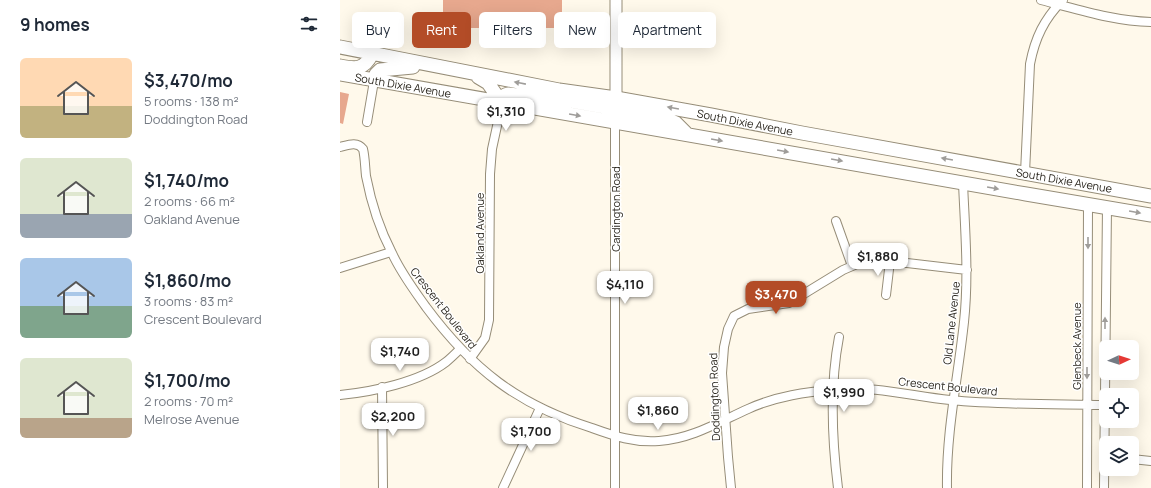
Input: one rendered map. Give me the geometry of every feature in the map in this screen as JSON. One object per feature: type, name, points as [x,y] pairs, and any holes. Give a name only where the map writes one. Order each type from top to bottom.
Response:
[{"type":"main road","name":"South Dixie Avenue","points":[[340,47],[559,90],[687,134],[1151,215]]},
{"type":"main road","points":[[340,66],[355,68],[362,66],[368,63],[372,54]]},
{"type":"main road","points":[[374,81],[376,74],[380,70],[429,65]]},
{"type":"main road","name":"South Dixie Avenue","points":[[340,74],[536,108],[616,110],[802,134],[1151,196]]},
{"type":"main road","points":[[474,74],[488,83],[502,103]]},
{"type":"main road","points":[[502,103],[505,95],[508,94],[536,97],[559,90]]},
{"type":"street","name":"Cardington Road","points":[[615,488],[616,0]]},
{"type":"street","points":[[1041,0],[1060,2],[1105,17],[1151,22]]},
{"type":"street","points":[[1025,173],[1030,64],[1033,48],[1042,26],[1060,2]]},
{"type":"street","points":[[366,122],[374,81]]},
{"type":"street","name":"Oakland Avenue","points":[[470,359],[484,338],[489,320],[490,174],[492,149],[502,103]]},
{"type":"street","name":"Crescent Boulevard","points":[[340,147],[355,143],[363,148],[366,175],[372,201],[391,252],[408,282],[460,349],[506,388],[540,408],[581,425],[616,436],[645,442],[672,440],[705,430],[749,409],[787,396],[834,390],[859,389],[888,391],[953,400],[1029,404],[1099,405]]},
{"type":"street","name":"Old Lane Avenue","points":[[947,488],[948,446],[964,322],[967,270],[963,183]]},
{"type":"street","name":"Glenbeck Avenue","points":[[1087,488],[1088,204]]},
{"type":"street","points":[[1105,388],[1107,207]]},
{"type":"street","points":[[836,221],[852,266]]},
{"type":"street","points":[[340,268],[391,252]]},
{"type":"street","name":"Doddington Road","points":[[731,488],[722,373],[724,347],[728,329],[734,316],[748,309],[789,303],[852,266],[864,261],[890,261],[967,270]]},
{"type":"street","points":[[886,295],[890,261]]},
{"type":"street","points":[[838,488],[834,447],[834,390],[839,337]]},
{"type":"street","points":[[340,395],[382,387],[422,375],[446,362],[460,349]]},
{"type":"street","points":[[382,387],[383,488]]},
{"type":"street","points":[[504,488],[540,408]]},
{"type":"street","points":[[1139,459],[1151,461]]},
{"type":"street","points":[[1104,476],[1104,488]]},
{"type":"building","points":[[443,0],[562,0],[562,12],[554,12],[554,28],[546,28],[546,12],[479,12],[479,28],[471,28],[471,12],[443,12]]},
{"type":"building","points":[[340,92],[349,94],[343,124],[340,123]]}]
